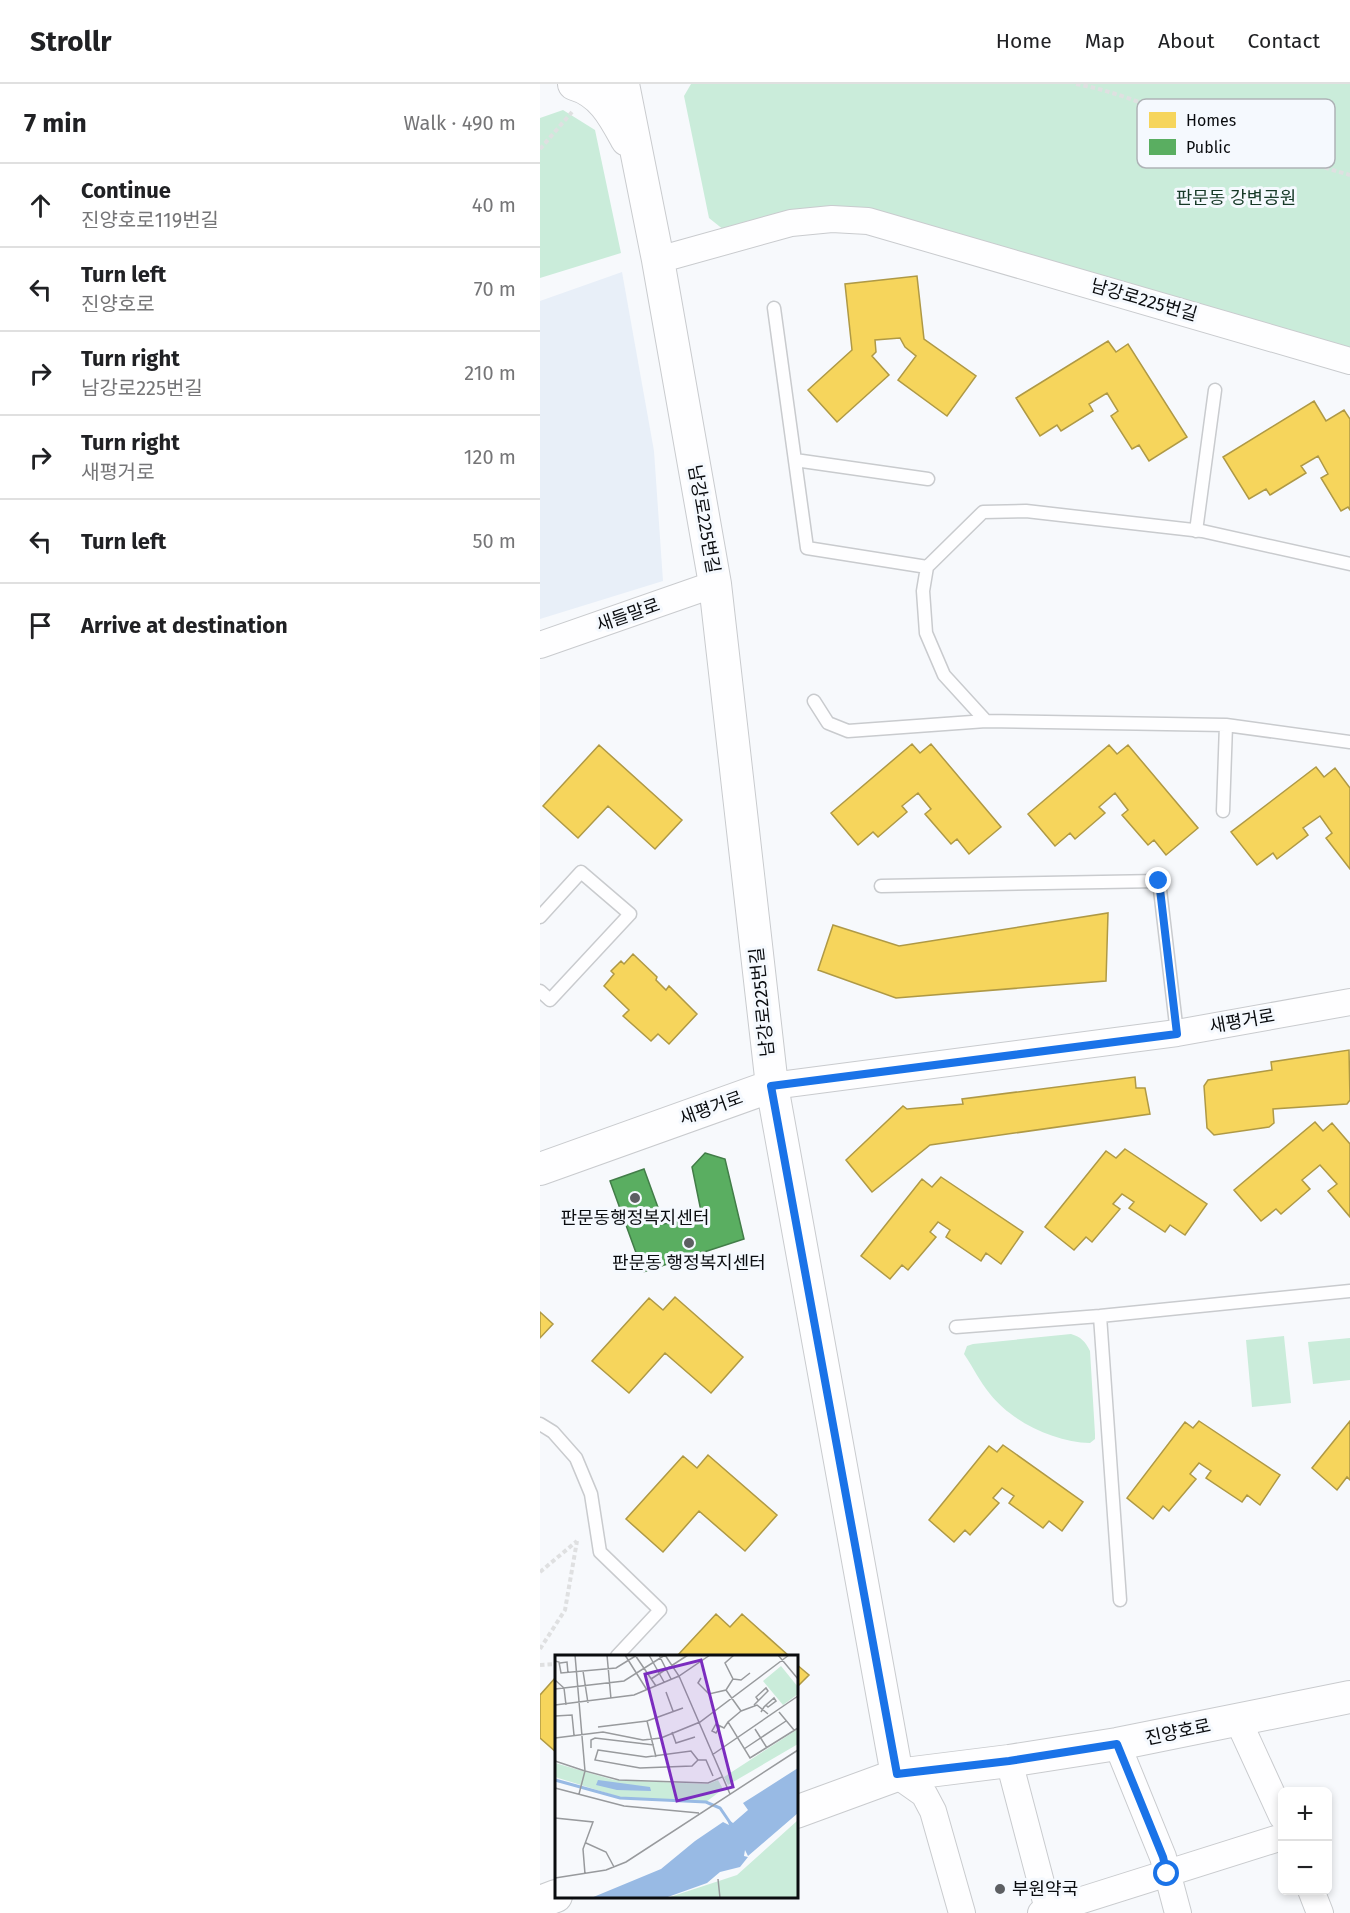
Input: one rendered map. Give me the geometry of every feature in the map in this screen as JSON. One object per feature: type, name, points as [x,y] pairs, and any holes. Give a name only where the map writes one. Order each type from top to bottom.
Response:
[{"type":"street","name":"남강로225번길","points":[[623,84],[658,260],[715,585],[771,1086],[897,1774]]},
{"type":"street","points":[[574,97],[587,88],[610,109],[638,159]]},
{"type":"street","name":"남강로225번길","points":[[658,260],[791,224],[832,219],[868,221],[1350,361]]},
{"type":"street","name":"새들말로","points":[[540,645],[715,585]]},
{"type":"street","name":"새평거로","points":[[540,1169],[771,1086],[1177,1034],[1350,1002]]},
{"type":"street","name":"진양호로","points":[[798,1811],[897,1774],[1009,1761],[1117,1744],[1350,1697]]},
{"type":"street","points":[[1237,1718],[1278,1807]]},
{"type":"street","points":[[1117,1744],[1163,1857],[1178,1913]]},
{"type":"street","points":[[1009,1761],[1046,1912],[1278,1838]]},
{"type":"street","points":[[897,1774],[924,1794],[933,1811],[962,1913]]},
{"type":"street","points":[[1313,1895],[1320,1913]]},
{"type":"street","points":[[540,1902],[555,1896]]},
{"type":"lane","points":[[774,308],[807,548],[927,567]]},
{"type":"lane","points":[[1197,531],[1215,390]]},
{"type":"lane","points":[[795,460],[928,479]]},
{"type":"lane","points":[[986,721],[944,675],[926,633],[923,591],[927,567],[983,512],[1026,511],[1197,531],[1350,564]]},
{"type":"lane","points":[[814,700],[828,723],[848,731],[986,721],[1226,725],[1350,742]]},
{"type":"lane","points":[[1222,811],[1226,725]]},
{"type":"lane","points":[[540,917],[581,872],[630,914],[550,1000],[540,991]]},
{"type":"lane","points":[[881,886],[1159,881],[1177,1034]]},
{"type":"lane","points":[[956,1327],[1100,1316],[1350,1291]]},
{"type":"lane","points":[[1100,1316],[1120,1600]]},
{"type":"lane","points":[[540,1424],[553,1432],[576,1458],[591,1494],[600,1552],[660,1610],[618,1655]]},
{"type":"path","points":[[1076,84],[1094,87],[1137,101]]},
{"type":"path","points":[[540,148],[574,97]]},
{"type":"path","points":[[1328,168],[1350,175]]},
{"type":"path","points":[[540,1572],[596,1524]]},
{"type":"path","points":[[540,1649],[565,1610],[577,1541]]},
{"type":"path","points":[[540,1665],[555,1664]]},
{"type":"shaded area","points":[[622,272],[654,451],[663,581],[540,619],[540,301]]},
{"type":"green space","name":"판문동 강변공원","points":[[691,84],[1350,84],[1350,349],[861,212],[724,230],[709,218],[684,96]]},
{"type":"green space","points":[[563,110],[595,130],[621,253],[540,278],[540,118]]},
{"type":"green space","points":[[1071,1334],[1082,1340],[1090,1351],[1095,1439],[1090,1443],[1063,1439],[1022,1422],[999,1404],[986,1389],[964,1354],[967,1346],[973,1344]]},
{"type":"green space","points":[[1284,1336],[1291,1403],[1252,1407],[1246,1340]]},
{"type":"green space","points":[[1350,1338],[1350,1380],[1313,1384],[1308,1342]]},
{"type":"building: Homes","points":[[917,276],[924,339],[976,376],[947,416],[898,380],[916,356],[905,347],[900,338],[875,340],[876,352],[872,356],[889,375],[837,422],[808,390],[852,350],[845,284]]},
{"type":"building: Homes","points":[[1108,341],[1116,352],[1128,344],[1187,437],[1149,461],[1139,445],[1132,449],[1111,416],[1118,411],[1107,393],[1089,404],[1093,411],[1061,431],[1057,425],[1040,436],[1016,398]]},
{"type":"building: Homes","points":[[1314,401],[1326,421],[1344,410],[1350,419],[1350,510],[1348,507],[1341,511],[1321,478],[1328,474],[1318,456],[1301,466],[1306,473],[1270,495],[1266,489],[1249,499],[1223,457]]},
{"type":"building: Homes","points":[[912,744],[920,753],[931,744],[1001,827],[969,854],[957,839],[951,844],[925,814],[931,809],[918,793],[902,806],[907,812],[878,837],[873,832],[858,845],[831,813]]},
{"type":"building: Homes","points":[[599,745],[682,820],[655,849],[608,806],[578,838],[543,806]]},
{"type":"building: Homes","points":[[1109,745],[1117,754],[1128,745],[1198,828],[1166,855],[1154,840],[1148,845],[1122,815],[1128,810],[1115,793],[1099,807],[1105,813],[1075,839],[1070,833],[1055,846],[1028,814]]},
{"type":"building: Homes","points":[[1316,767],[1324,777],[1335,768],[1350,788],[1350,869],[1326,838],[1332,833],[1320,816],[1303,828],[1308,835],[1277,859],[1273,853],[1257,865],[1231,832]]},
{"type":"building: Homes","points":[[1108,913],[1106,981],[896,998],[818,970],[833,925],[899,946]]},
{"type":"building: Homes","points":[[633,954],[657,977],[656,980],[666,990],[669,986],[697,1014],[669,1044],[658,1034],[651,1041],[623,1016],[629,1010],[604,986],[614,974],[611,971],[621,961],[624,964]]},
{"type":"building: Homes","points":[[1349,1050],[1350,1100],[1347,1104],[1273,1109],[1274,1123],[1269,1127],[1214,1135],[1207,1128],[1204,1086],[1208,1080],[1272,1070],[1271,1062]]},
{"type":"building: Homes","points":[[1135,1077],[1136,1088],[1145,1088],[1150,1114],[930,1145],[872,1192],[846,1160],[903,1106],[907,1109],[963,1104],[962,1099]]},
{"type":"building: Homes","points":[[1315,1122],[1323,1131],[1332,1123],[1350,1144],[1350,1217],[1328,1191],[1337,1184],[1320,1165],[1302,1180],[1310,1189],[1281,1214],[1276,1209],[1261,1221],[1234,1190]]},
{"type":"building: Homes","points":[[1125,1149],[1207,1204],[1185,1235],[1170,1225],[1165,1232],[1129,1208],[1134,1202],[1122,1194],[1113,1204],[1120,1209],[1092,1242],[1086,1237],[1074,1250],[1045,1227],[1106,1151],[1116,1158]]},
{"type":"building: Homes","points":[[941,1177],[1023,1232],[1001,1264],[986,1253],[981,1261],[946,1237],[950,1230],[938,1222],[930,1232],[936,1237],[908,1270],[902,1265],[890,1279],[861,1256],[922,1179],[932,1187]]},
{"type":"building: Homes","points":[[675,1297],[743,1357],[711,1393],[665,1353],[629,1393],[592,1361],[649,1298],[663,1310]]},
{"type":"building: Homes","points":[[540,1312],[553,1324],[540,1338]]},
{"type":"building: Homes","points":[[1199,1421],[1280,1475],[1260,1505],[1247,1495],[1242,1502],[1206,1478],[1211,1471],[1199,1463],[1190,1474],[1196,1479],[1169,1511],[1163,1506],[1153,1519],[1127,1498],[1185,1422],[1193,1428]]},
{"type":"building: Homes","points":[[1350,1421],[1350,1480],[1347,1477],[1337,1490],[1312,1468]]},
{"type":"building: Homes","points":[[1003,1445],[1083,1502],[1062,1531],[1049,1521],[1043,1528],[1009,1503],[1014,1496],[1002,1488],[993,1498],[999,1503],[970,1535],[965,1530],[954,1542],[929,1520],[989,1446],[997,1452]]},
{"type":"building: Homes","points":[[708,1455],[777,1515],[745,1551],[699,1511],[663,1552],[626,1519],[683,1456],[697,1468]]},
{"type":"building: Homes","points":[[716,1614],[730,1627],[742,1614],[788,1655],[678,1655]]},
{"type":"building: Homes","points":[[798,1666],[809,1675],[798,1686]]},
{"type":"building: Homes","points":[[555,1678],[555,1751],[540,1738],[540,1695]]},
{"type":"building: Public","name":"판문동행정복지센터","points":[[705,1153],[725,1159],[744,1239],[643,1272],[610,1181],[644,1169],[664,1224],[702,1216],[692,1167]]},
{"type":"place","name":"판문동행정복지센터","points":[[635,1198]]},
{"type":"place","name":"판문동 행정복지센터","points":[[689,1243]]},
{"type":"place","name":"부원약국","points":[[1000,1889]]},
{"type":"route","points":[[1159,881],[1177,1034],[771,1086],[897,1774],[1009,1761],[1117,1744],[1163,1857],[1167,1874]]}]
